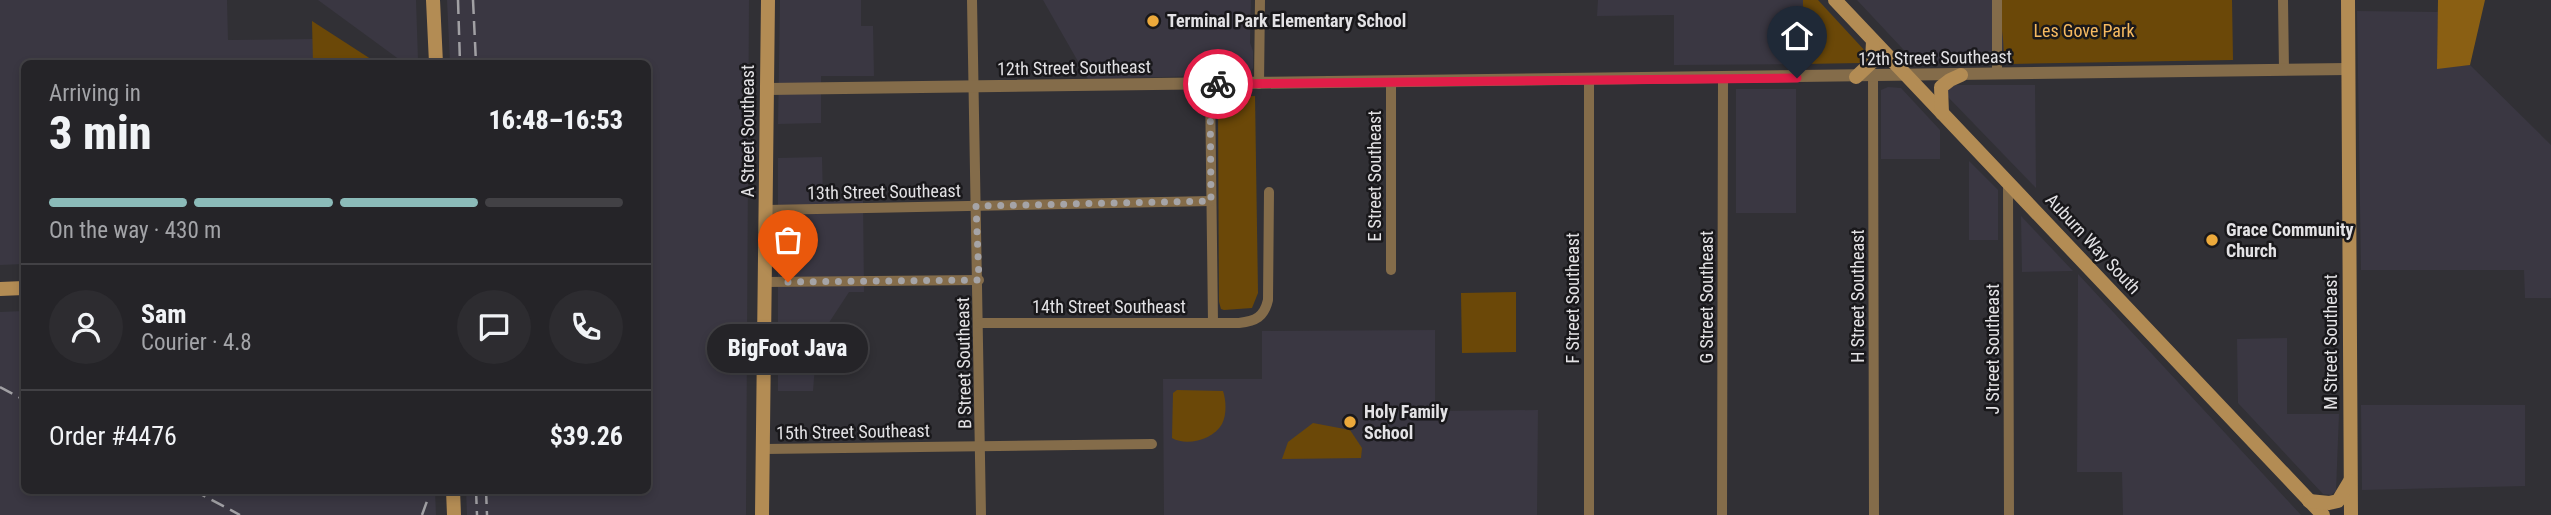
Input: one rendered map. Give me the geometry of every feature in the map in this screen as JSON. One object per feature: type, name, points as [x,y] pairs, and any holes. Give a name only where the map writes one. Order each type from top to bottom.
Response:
[{"type":"main road","points":[[433,0],[436,60]]},
{"type":"main road","name":"A Street Southeast","points":[[762,515],[765,449],[768,0]]},
{"type":"main road","name":"Auburn Way South","points":[[1835,0],[2323,515]]},
{"type":"main road","name":"M Street Southeast","points":[[2348,0],[2351,515]]},
{"type":"main road","points":[[1856,76],[1872,62],[1873,41]]},
{"type":"main road","points":[[1942,113],[1941,87],[1961,75]]},
{"type":"main road","points":[[0,289],[21,288]]},
{"type":"main road","points":[[2309,500],[2329,503],[2338,501],[2351,480]]},
{"type":"main road","points":[[453,494],[454,515]]},
{"type":"street","name":"B Street Southeast","points":[[972,0],[979,280],[981,515]]},
{"type":"street","points":[[1259,84],[1260,0]]},
{"type":"street","points":[[1997,0],[1997,74]]},
{"type":"street","points":[[2283,0],[2284,70]]},
{"type":"street","name":"12th Street Southeast","points":[[767,89],[2348,69]]},
{"type":"street","name":"H Street Southeast","points":[[1873,76],[1874,515]]},
{"type":"street","name":"G Street Southeast","points":[[1722,515],[1723,79]]},
{"type":"street","name":"F Street Southeast","points":[[1589,80],[1589,515]]},
{"type":"street","name":"E Street Southeast","points":[[1391,82],[1391,270]]},
{"type":"street","points":[[1210,84],[1213,323]]},
{"type":"street","name":"J Street Southeast","points":[[2008,183],[2009,515]]},
{"type":"street","name":"14th Street Southeast","points":[[979,323],[1239,323],[1258,318],[1266,306],[1269,278],[1269,192]]},
{"type":"street","name":"13th Street Southeast","points":[[766,210],[1211,201]]},
{"type":"street","points":[[766,282],[979,280]]},
{"type":"street","name":"15th Street Southeast","points":[[765,449],[1152,444]]},
{"type":"shaded area","points":[[0,0],[227,0],[228,40],[313,39],[313,60],[21,60],[21,264],[0,265]]},
{"type":"shaded area","points":[[318,0],[416,0],[418,60],[400,60]]},
{"type":"shaded area","points":[[447,0],[749,0],[746,515],[467,515],[466,494],[651,494],[651,60],[450,60]]},
{"type":"shaded area","points":[[780,0],[861,0],[861,26],[873,26],[874,76],[821,76],[821,123],[778,124]]},
{"type":"shaded area","name":"Terminal Park Elementary School","points":[[1043,0],[1251,0],[1250,43],[1253,68],[1250,72],[1237,75],[1088,79]]},
{"type":"shaded area","points":[[1598,0],[1803,0],[1803,64],[1674,65],[1674,15],[1597,16]]},
{"type":"shaded area","points":[[1857,0],[1999,0],[2004,58],[1982,62],[1916,63]]},
{"type":"shaded area","points":[[2438,0],[2485,0],[2470,65],[2437,69]]},
{"type":"shaded area","points":[[2357,11],[2438,12],[2437,68],[2470,65],[2551,145],[2551,298],[2525,298],[2524,270],[2361,270]]},
{"type":"shaded area","points":[[1952,85],[2035,85],[2036,188],[1948,97],[1947,91]]},
{"type":"shaded area","points":[[1888,87],[1901,88],[1940,130],[1940,159],[1881,159],[1881,90]]},
{"type":"shaded area","points":[[1736,89],[1796,89],[1796,213],[1736,213]]},
{"type":"shaded area","points":[[822,157],[823,199],[863,199],[864,292],[849,292],[817,341],[813,391],[778,391],[778,158]]},
{"type":"shaded area","points":[[1969,161],[1998,190],[1998,240],[1969,240]]},
{"type":"shaded area","points":[[2021,216],[2073,271],[2022,272]]},
{"type":"shaded area","points":[[2078,274],[2301,515],[2123,515],[2122,472],[2077,472]]},
{"type":"shaded area","points":[[21,311],[21,494],[435,494],[436,515],[0,515],[0,312]]},
{"type":"shaded area","name":"Holy Family School","points":[[1435,330],[1435,411],[1538,410],[1537,515],[1164,515],[1163,379],[1262,379],[1262,331]]},
{"type":"shaded area","points":[[2287,338],[2287,414],[2339,414],[2336,491],[2331,495],[2323,494],[2238,403],[2237,339]]},
{"type":"shaded area","points":[[2361,405],[2525,405],[2525,486],[2362,490]]},
{"type":"green space","points":[[1803,0],[1818,0],[1866,52],[1866,59],[1861,63],[1803,64]]},
{"type":"green space","name":"Les Gove Park","points":[[1999,0],[2232,0],[2233,60],[2011,64],[2004,58]]},
{"type":"green space","points":[[312,21],[372,60],[313,60]]},
{"type":"green space","points":[[1255,96],[1258,293],[1252,308],[1224,310],[1219,302],[1218,101],[1221,97]]},
{"type":"green space","points":[[1516,292],[1516,352],[1462,353],[1461,293]]},
{"type":"green space","points":[[1177,390],[1223,391],[1224,420],[1213,434],[1200,440],[1185,442],[1172,438],[1173,393]]},
{"type":"green space","points":[[1313,423],[1350,430],[1362,448],[1361,458],[1282,459],[1288,442]]},
{"type":"railway","points":[[458,0],[460,60]]},
{"type":"railway","points":[[473,0],[476,60]]},
{"type":"railway","points":[[0,387],[21,398]]},
{"type":"railway","points":[[201,494],[240,515]]},
{"type":"railway","points":[[422,515],[430,494]]},
{"type":"railway","points":[[476,494],[477,515]]},
{"type":"railway","points":[[486,494],[487,515]]},
{"type":"way so far","points":[[788,282],[979,280],[976,206],[1211,201],[1210,84],[1218,84]]},
{"type":"place","name":"Terminal Park Elementary School","points":[[1153,21]]},
{"type":"place","name":"Grace Community Church","points":[[2212,240]]},
{"type":"place","name":"BigFoot Java","points":[[788,282]]},
{"type":"place","name":"Holy Family School","points":[[1350,422]]},
{"type":"route","points":[[1218,84],[1797,78]]}]
